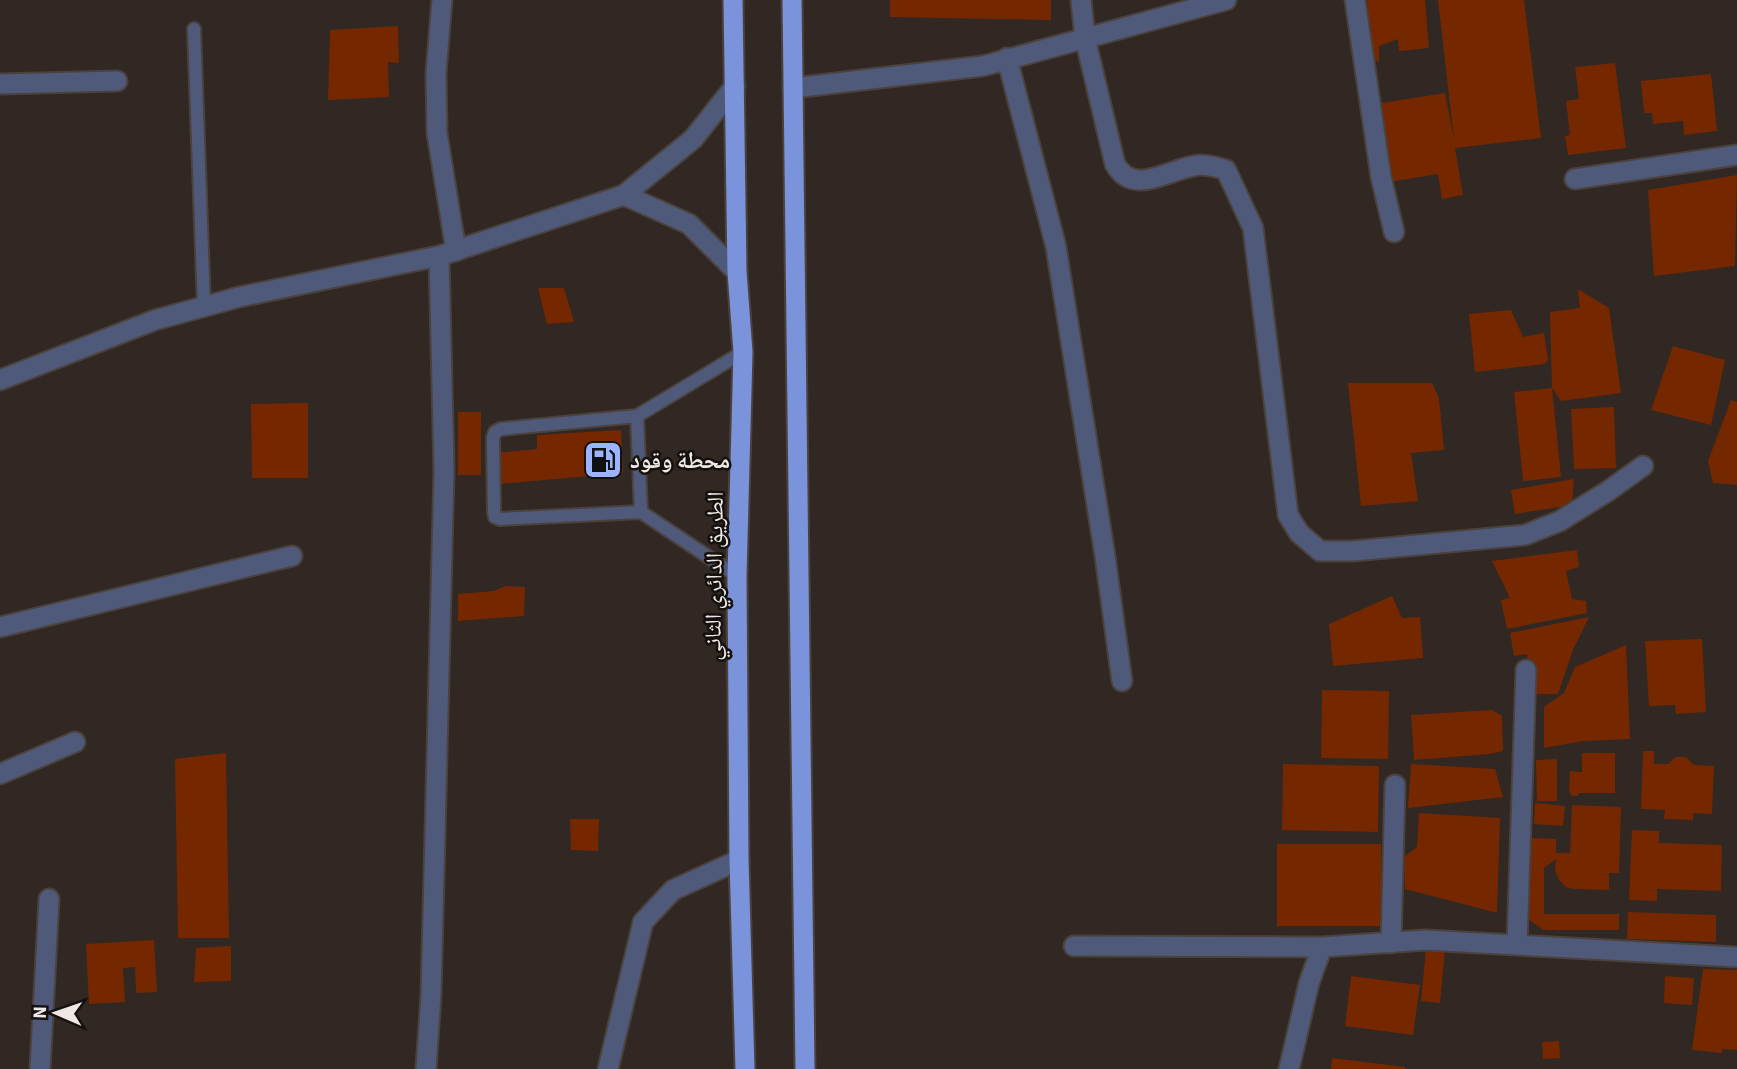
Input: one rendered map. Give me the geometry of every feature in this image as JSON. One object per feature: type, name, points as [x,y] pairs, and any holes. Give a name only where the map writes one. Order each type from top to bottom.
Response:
[{"type":"highway","name":"الطريق الدائري الثاني","points":[[734,0],[737,272],[743,352],[737,576],[739,860],[745,1069]]},
{"type":"highway","points":[[792,0],[805,1069]]},
{"type":"street","points":[[426,1069],[431,995],[444,471],[447,254],[437,133],[436,73],[442,0]]},
{"type":"street","points":[[1081,0],[1085,38],[1115,164],[1122,176],[1136,182],[1198,165],[1226,170],[1253,228],[1287,515],[1299,533],[1320,551],[1353,551],[1525,535],[1560,521],[1608,492],[1643,466]]},
{"type":"street","points":[[793,88],[983,66],[1226,0]]},
{"type":"street","points":[[1355,0],[1379,164],[1394,232]]},
{"type":"street","points":[[1007,58],[1056,247],[1122,681]]},
{"type":"street","points":[[0,84],[117,81]]},
{"type":"street","points":[[0,380],[155,320],[239,297],[447,254],[624,195],[693,139],[735,86]]},
{"type":"street","points":[[1576,178],[1737,155]]},
{"type":"street","points":[[624,195],[689,224],[737,272]]},
{"type":"street","points":[[0,627],[292,556]]},
{"type":"street","points":[[1517,945],[1527,670]]},
{"type":"street","points":[[0,774],[75,742]]},
{"type":"street","points":[[1391,943],[1395,785]]},
{"type":"street","points":[[608,1069],[643,922],[673,890],[739,860]]},
{"type":"street","points":[[40,1069],[49,899]]},
{"type":"street","points":[[1074,946],[1322,947],[1425,940],[1737,957]]},
{"type":"street","points":[[1289,1069],[1322,947]]},
{"type":"lane","points":[[194,29],[204,307]]},
{"type":"lane","points":[[737,576],[641,512],[500,519],[495,517],[493,438],[495,432],[501,429],[637,416],[743,352]]},
{"type":"lane","points":[[637,416],[641,512]]},
{"type":"building","points":[[890,0],[1051,0],[1051,20],[890,17]]},
{"type":"building","points":[[1367,0],[1425,0],[1429,48],[1399,51],[1398,39],[1379,46],[1379,62],[1372,59]]},
{"type":"building","points":[[1438,0],[1524,0],[1541,138],[1455,148],[1463,195],[1442,199],[1438,174],[1389,182],[1376,104],[1445,93],[1454,140]]},
{"type":"building","points":[[398,26],[399,63],[388,62],[389,97],[328,100],[330,30]]},
{"type":"building","points":[[1615,63],[1626,148],[1568,155],[1565,136],[1570,135],[1566,101],[1579,99],[1575,67]]},
{"type":"building","points":[[1711,74],[1717,131],[1684,135],[1683,121],[1653,124],[1652,113],[1644,113],[1641,81]]},
{"type":"building","points":[[1737,175],[1735,266],[1654,276],[1648,190]]},
{"type":"building","points":[[538,288],[564,288],[574,322],[547,324]]},
{"type":"building","points":[[1578,289],[1609,308],[1621,393],[1561,401],[1552,388],[1550,312],[1580,308]]},
{"type":"building","points":[[1511,310],[1523,337],[1544,333],[1548,360],[1545,364],[1475,372],[1469,314]]},
{"type":"building","points":[[1673,346],[1725,360],[1711,425],[1651,410]]},
{"type":"building","points":[[1348,383],[1432,383],[1439,398],[1444,450],[1411,453],[1418,501],[1361,506]]},
{"type":"building","points":[[1552,388],[1561,477],[1523,481],[1514,392]]},
{"type":"building","points":[[1731,400],[1737,402],[1737,485],[1713,483],[1708,461]]},
{"type":"building","points":[[308,403],[308,478],[252,478],[251,404]]},
{"type":"building","points":[[1614,407],[1616,468],[1574,469],[1571,409]]},
{"type":"building","points":[[458,412],[481,412],[481,475],[458,475]]},
{"type":"building","points":[[621,430],[623,473],[499,484],[496,453],[537,449],[537,435]]},
{"type":"building","points":[[1574,479],[1572,505],[1515,514],[1511,490]]},
{"type":"building","points":[[1577,550],[1579,567],[1566,571],[1572,599],[1586,601],[1587,613],[1507,629],[1501,600],[1510,598],[1492,561]]},
{"type":"building","points":[[505,586],[525,587],[524,616],[458,621],[458,594],[494,591]]},
{"type":"building","points":[[1392,596],[1402,618],[1420,617],[1423,658],[1333,666],[1329,624]]},
{"type":"building","points":[[1589,617],[1573,650],[1558,694],[1533,694],[1527,654],[1514,656],[1510,633]]},
{"type":"building","points":[[1702,639],[1706,712],[1676,714],[1675,705],[1649,706],[1645,641]]},
{"type":"building","points":[[1626,645],[1630,739],[1583,741],[1544,748],[1544,707],[1564,693],[1575,667]]},
{"type":"building","points":[[1322,690],[1389,691],[1388,759],[1321,758]]},
{"type":"building","points":[[1492,710],[1502,716],[1503,751],[1414,760],[1411,715]]},
{"type":"building","points":[[1643,751],[1654,751],[1654,764],[1669,764],[1675,757],[1686,757],[1694,765],[1714,766],[1712,814],[1693,813],[1693,820],[1664,819],[1665,810],[1641,809]]},
{"type":"building","points":[[226,753],[229,938],[178,938],[175,759]]},
{"type":"building","points":[[1582,753],[1615,753],[1615,793],[1580,793],[1572,796],[1569,791],[1570,771],[1582,772]]},
{"type":"building","points":[[1557,759],[1557,801],[1537,801],[1536,760]]},
{"type":"building","points":[[1283,764],[1379,766],[1378,832],[1282,830]]},
{"type":"building","points":[[1411,764],[1495,769],[1503,797],[1408,808]]},
{"type":"building","points":[[1535,803],[1565,806],[1563,826],[1534,824]]},
{"type":"building","points":[[1572,805],[1621,807],[1619,873],[1609,873],[1609,890],[1574,889],[1566,887],[1559,880],[1555,870],[1556,859],[1544,868],[1544,914],[1619,914],[1619,930],[1544,930],[1529,920],[1531,838],[1556,839],[1556,853],[1570,853]]},
{"type":"building","points":[[1419,813],[1500,818],[1497,913],[1405,889],[1404,857],[1417,847]]},
{"type":"building","points":[[570,819],[599,819],[598,851],[571,850]]},
{"type":"building","points":[[1632,830],[1659,831],[1659,843],[1722,845],[1721,891],[1657,889],[1657,901],[1629,900]]},
{"type":"building","points":[[1277,844],[1381,844],[1381,926],[1277,926]]},
{"type":"building","points":[[1628,912],[1716,915],[1716,942],[1627,939]]},
{"type":"building","points":[[154,940],[157,992],[136,993],[135,967],[123,968],[125,1002],[89,1004],[86,944]]},
{"type":"building","points":[[231,946],[231,981],[194,982],[196,948]]},
{"type":"building","points":[[1426,948],[1445,950],[1440,1003],[1421,1001]]},
{"type":"building","points":[[1703,969],[1737,970],[1737,1050],[1722,1049],[1722,1053],[1692,1050]]},
{"type":"building","points":[[1351,976],[1420,985],[1413,1035],[1345,1026]]},
{"type":"building","points":[[1665,976],[1694,978],[1692,1005],[1664,1003]]},
{"type":"building","points":[[1559,1041],[1560,1058],[1543,1059],[1542,1042]]},
{"type":"building","points":[[1332,1058],[1405,1067],[1405,1069],[1331,1069]]},
{"type":"place","name":"محطة وقود","points":[[603,460]]}]
